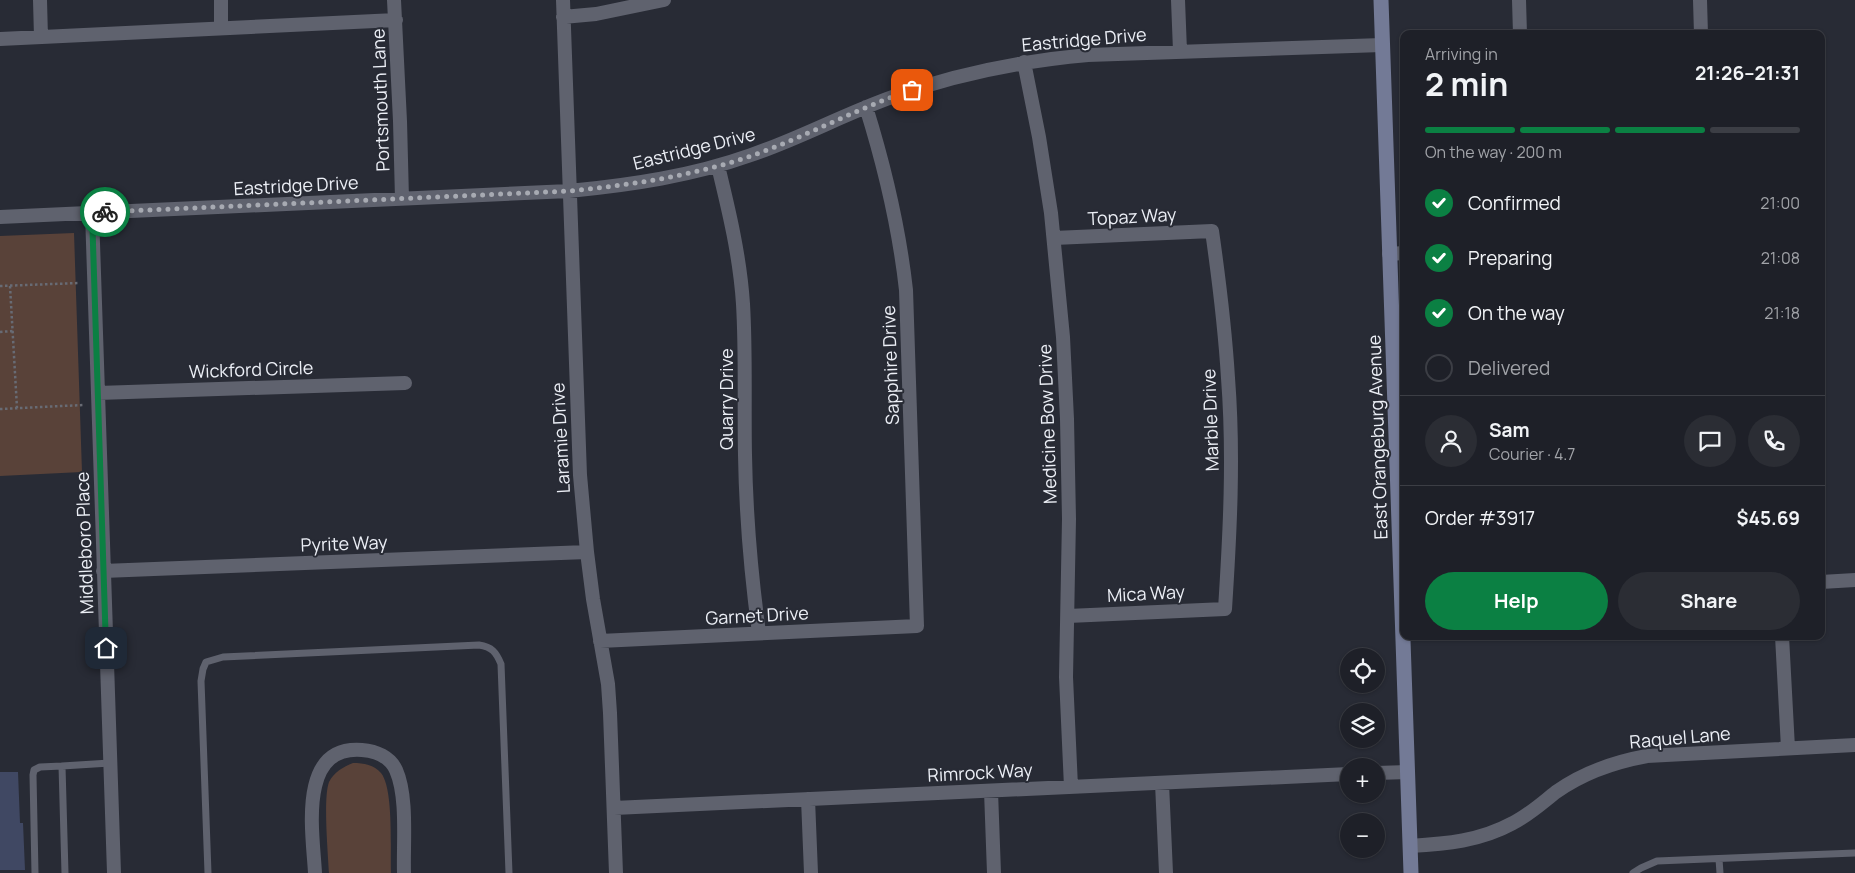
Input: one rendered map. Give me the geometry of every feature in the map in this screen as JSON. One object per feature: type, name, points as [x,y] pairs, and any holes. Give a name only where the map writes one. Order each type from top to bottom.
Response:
[{"type":"street","points":[[40,0],[41,37]]},
{"type":"street","points":[[220,28],[221,0]]},
{"type":"street","name":"Portsmouth Lane","points":[[394,0],[402,199]]},
{"type":"street","name":"Laramie Drive","points":[[563,0],[580,475],[587,552],[608,684],[616,873]]},
{"type":"street","points":[[563,17],[596,14],[664,0]]},
{"type":"street","points":[[1178,0],[1180,51]]},
{"type":"street","name":"East Orangeburg Avenue","points":[[1380,0],[1396,254],[1400,427]]},
{"type":"street","points":[[1518,0],[1520,30]]},
{"type":"street","points":[[1700,0],[1701,30]]},
{"type":"street","points":[[0,39],[396,20]]},
{"type":"street","name":"Eastridge Drive","points":[[0,217],[569,191],[613,187],[718,166],[751,156],[805,135],[894,96],[949,78],[995,67],[1088,55],[1382,45]]},
{"type":"street","name":"Medicine Bow Drive","points":[[1024,62],[1039,137],[1054,238],[1063,337],[1068,419],[1069,519],[1066,677],[1071,787]]},
{"type":"street","name":"Sapphire Drive","points":[[866,108],[882,158],[894,208],[902,250],[906,290],[917,626]]},
{"type":"street","name":"Quarry Drive","points":[[718,166],[734,239],[743,302],[745,456],[748,521],[759,633]]},
{"type":"street","name":"Middleboro Place","points":[[92,213],[114,873]]},
{"type":"street","name":"Topaz Way","points":[[1054,238],[1212,231]]},
{"type":"street","name":"Marble Drive","points":[[1212,231],[1228,370],[1231,451],[1230,518],[1225,609]]},
{"type":"street","name":"Wickford Circle","points":[[98,393],[405,383]]},
{"type":"street","name":"Pyrite Way","points":[[103,571],[587,552]]},
{"type":"street","points":[[1825,582],[1855,580]]},
{"type":"street","name":"Mica Way","points":[[1068,616],[1225,609]]},
{"type":"street","name":"Garnet Drive","points":[[600,641],[917,626]]},
{"type":"street","name":"East Orangeburg Avenue","points":[[1405,640],[1411,873]]},
{"type":"street","points":[[1782,640],[1788,748]]},
{"type":"street","name":"Raquel Lane","points":[[1410,846],[1452,843],[1494,832],[1514,823],[1582,776],[1621,761],[1647,756],[1855,745]]},
{"type":"street","points":[[315,873],[312,804],[314,784],[320,770],[327,762],[343,752],[354,749],[374,752],[383,756],[392,763],[396,771],[402,799],[404,873]]},
{"type":"street","points":[[1385,773],[1408,772]]},
{"type":"street","name":"Rimrock Way","points":[[614,808],[1340,774]]},
{"type":"street","points":[[1162,783],[1166,873]]},
{"type":"street","points":[[991,791],[994,873]]},
{"type":"street","points":[[808,800],[811,873]]},
{"type":"lane","points":[[208,873],[202,680],[206,662],[223,657],[479,645],[488,647],[497,653],[501,664],[509,873]]},
{"type":"lane","points":[[35,873],[34,770],[110,763]]},
{"type":"lane","points":[[62,766],[66,873]]},
{"type":"lane","points":[[1633,873],[1657,861],[1855,853]]},
{"type":"lane","points":[[1719,859],[1720,873]]},
{"type":"path","points":[[0,286],[79,283]]},
{"type":"path","points":[[10,286],[17,408]]},
{"type":"path","points":[[0,332],[13,331]]},
{"type":"path","points":[[0,409],[83,405]]},
{"type":"shaded area","points":[[74,233],[82,472],[0,476],[0,236]]},
{"type":"shaded area","points":[[353,763],[372,766],[381,773],[385,781],[390,806],[391,873],[329,873],[326,826],[327,790],[333,775]]},
{"type":"building","points":[[0,772],[18,772],[20,823],[23,823],[25,870],[0,870]]},
{"type":"way so far","points":[[105,212],[569,191],[613,187],[668,178],[751,156],[912,90]]},
{"type":"route","points":[[105,212],[92,213],[106,648]]}]
